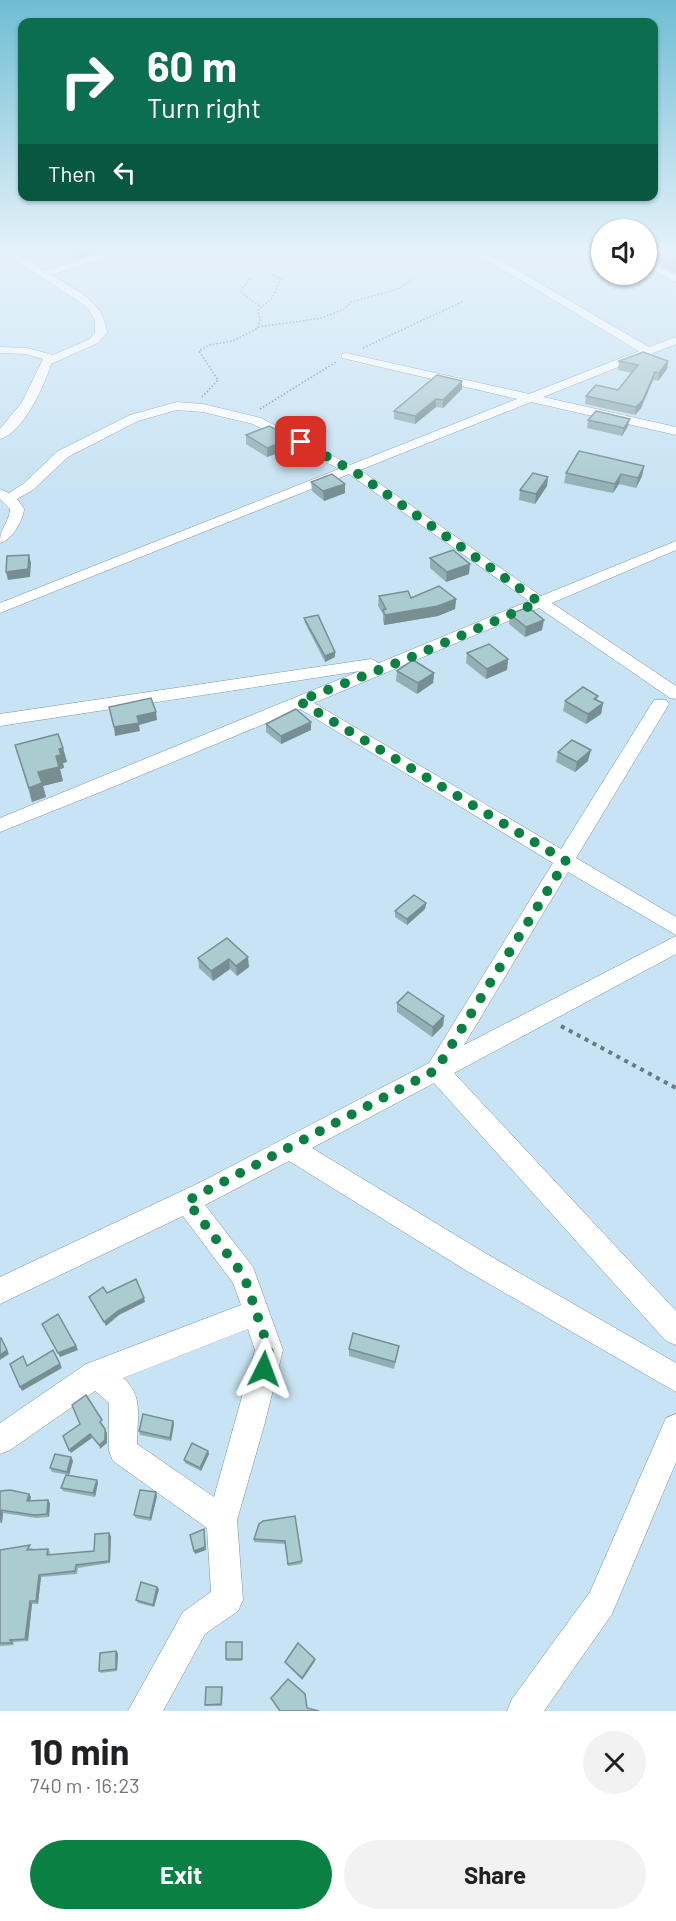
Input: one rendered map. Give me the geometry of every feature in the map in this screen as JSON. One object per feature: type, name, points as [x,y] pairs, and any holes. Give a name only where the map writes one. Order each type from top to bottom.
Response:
[{"type":"street","points":[[0,435],[8,429],[23,410],[42,376],[46,362],[94,341],[101,333]]},
{"type":"street","points":[[617,333],[648,351]]},
{"type":"street","points":[[0,608],[348,468],[676,340]]},
{"type":"street","points":[[0,350],[27,351],[51,358]]},
{"type":"street","points":[[346,356],[676,431]]},
{"type":"street","points":[[0,539],[15,521],[17,513],[16,505],[5,496],[28,487],[63,454],[110,429],[156,411],[177,406],[257,421],[348,468],[539,602],[668,699],[436,1070]]},
{"type":"street","points":[[0,825],[102,785],[299,701],[407,659],[676,545]]},
{"type":"street","points":[[0,720],[407,659]]},
{"type":"street","points":[[299,701],[676,927]]},
{"type":"street","points":[[0,1291],[187,1201],[676,944]]},
{"type":"street","points":[[436,1070],[676,1331]]},
{"type":"street","points":[[290,1148],[476,1262],[676,1378]]},
{"type":"street","points":[[145,1711],[194,1623],[227,1600],[222,1520],[250,1426],[269,1350],[244,1276],[187,1201]]},
{"type":"street","points":[[0,1440],[96,1374],[256,1313]]},
{"type":"street","points":[[96,1374],[123,1396],[123,1451],[222,1520]]},
{"type":"street","points":[[524,1711],[601,1603],[676,1428]]},
{"type":"path","points":[[192,407],[218,380],[215,373],[203,362],[199,351],[209,345],[233,341],[248,333]]},
{"type":"path","points":[[541,1015],[676,1088]]},
{"type":"building","points":[[643,352],[668,361],[659,373],[655,372],[643,400],[636,407],[586,396],[596,385],[618,390],[638,365],[619,361]]},
{"type":"building","points":[[437,375],[462,381],[443,400],[436,399],[415,416],[394,411]]},
{"type":"building","points":[[596,411],[630,419],[624,428],[588,420]]},
{"type":"building","points":[[269,426],[293,438],[267,448],[246,435]]},
{"type":"building","points":[[579,451],[644,466],[638,478],[621,474],[615,484],[566,473]]},
{"type":"building","points":[[533,473],[548,477],[536,494],[520,490]]},
{"type":"building","points":[[332,474],[345,484],[323,491],[311,482]]},
{"type":"building","points":[[453,550],[470,564],[447,572],[430,558]]},
{"type":"building","points":[[29,555],[28,569],[6,572],[7,556]]},
{"type":"building","points":[[439,586],[456,599],[438,606],[385,615],[383,610],[386,609],[379,596],[408,591],[411,598]]},
{"type":"building","points":[[528,607],[544,620],[526,627],[510,614]]},
{"type":"building","points":[[318,615],[335,652],[325,656],[304,618]]},
{"type":"building","points":[[489,644],[508,659],[487,669],[467,653]]},
{"type":"building","points":[[413,660],[434,673],[418,683],[397,671]]},
{"type":"building","points":[[583,687],[598,696],[594,699],[603,703],[588,714],[565,701]]},
{"type":"building","points":[[151,698],[156,712],[137,716],[139,723],[114,727],[109,707]]},
{"type":"building","points":[[296,709],[311,722],[281,736],[266,724]]},
{"type":"building","points":[[58,734],[63,748],[59,749],[61,755],[56,756],[59,767],[38,772],[42,783],[29,788],[15,745]]},
{"type":"building","points":[[572,740],[591,750],[577,762],[558,752]]},
{"type":"building","points":[[414,895],[426,903],[407,919],[395,911]]},
{"type":"building","points":[[227,938],[248,957],[236,966],[229,959],[211,971],[198,958]]},
{"type":"building","points":[[408,992],[444,1016],[433,1027],[397,1003]]},
{"type":"building","points":[[136,1279],[144,1298],[118,1311],[104,1322],[89,1297],[103,1287],[107,1293]]},
{"type":"building","points":[[58,1314],[76,1346],[58,1353],[42,1324]]},
{"type":"building","points":[[353,1333],[399,1346],[395,1362],[349,1349]]},
{"type":"building","points":[[0,1338],[7,1350],[0,1355]]},
{"type":"building","points":[[53,1350],[60,1364],[20,1387],[10,1364],[23,1356],[27,1366]]},
{"type":"building","points":[[86,1395],[102,1420],[100,1422],[105,1429],[105,1440],[99,1445],[90,1434],[69,1450],[63,1436],[80,1424],[72,1405]]},
{"type":"building","points":[[143,1414],[173,1421],[170,1438],[139,1431]]},
{"type":"building","points":[[192,1443],[208,1451],[200,1468],[184,1460]]},
{"type":"building","points":[[55,1454],[71,1457],[67,1472],[50,1468]]},
{"type":"building","points":[[66,1475],[97,1480],[93,1493],[61,1488]]},
{"type":"building","points":[[10,1490],[29,1494],[27,1501],[48,1500],[47,1514],[34,1515],[1,1510],[0,1519],[0,1491]]},
{"type":"building","points":[[140,1490],[156,1492],[150,1518],[134,1515]]},
{"type":"building","points":[[295,1516],[302,1561],[288,1564],[285,1541],[254,1539],[259,1524],[263,1521]]},
{"type":"building","points":[[204,1529],[205,1547],[194,1551],[190,1535]]},
{"type":"building","points":[[109,1533],[109,1561],[76,1565],[75,1571],[39,1575],[36,1601],[30,1601],[25,1639],[10,1640],[12,1643],[0,1643],[0,1550],[30,1545],[27,1550],[48,1549],[47,1555],[94,1551],[95,1534]]},
{"type":"building","points":[[141,1582],[157,1587],[153,1605],[136,1600]]},
{"type":"building","points":[[226,1642],[242,1642],[242,1659],[226,1659]]},
{"type":"building","points":[[298,1643],[315,1659],[302,1678],[285,1662]]},
{"type":"building","points":[[116,1651],[116,1669],[99,1671],[100,1653]]},
{"type":"building","points":[[288,1679],[305,1694],[307,1708],[319,1711],[280,1711],[271,1698]]},
{"type":"building","points":[[206,1687],[222,1687],[221,1704],[205,1705]]},
{"type":"route","points":[[264,1369],[269,1350],[244,1276],[187,1201],[436,1070],[566,861],[299,701],[407,659],[539,602],[358,474],[301,442]]}]
